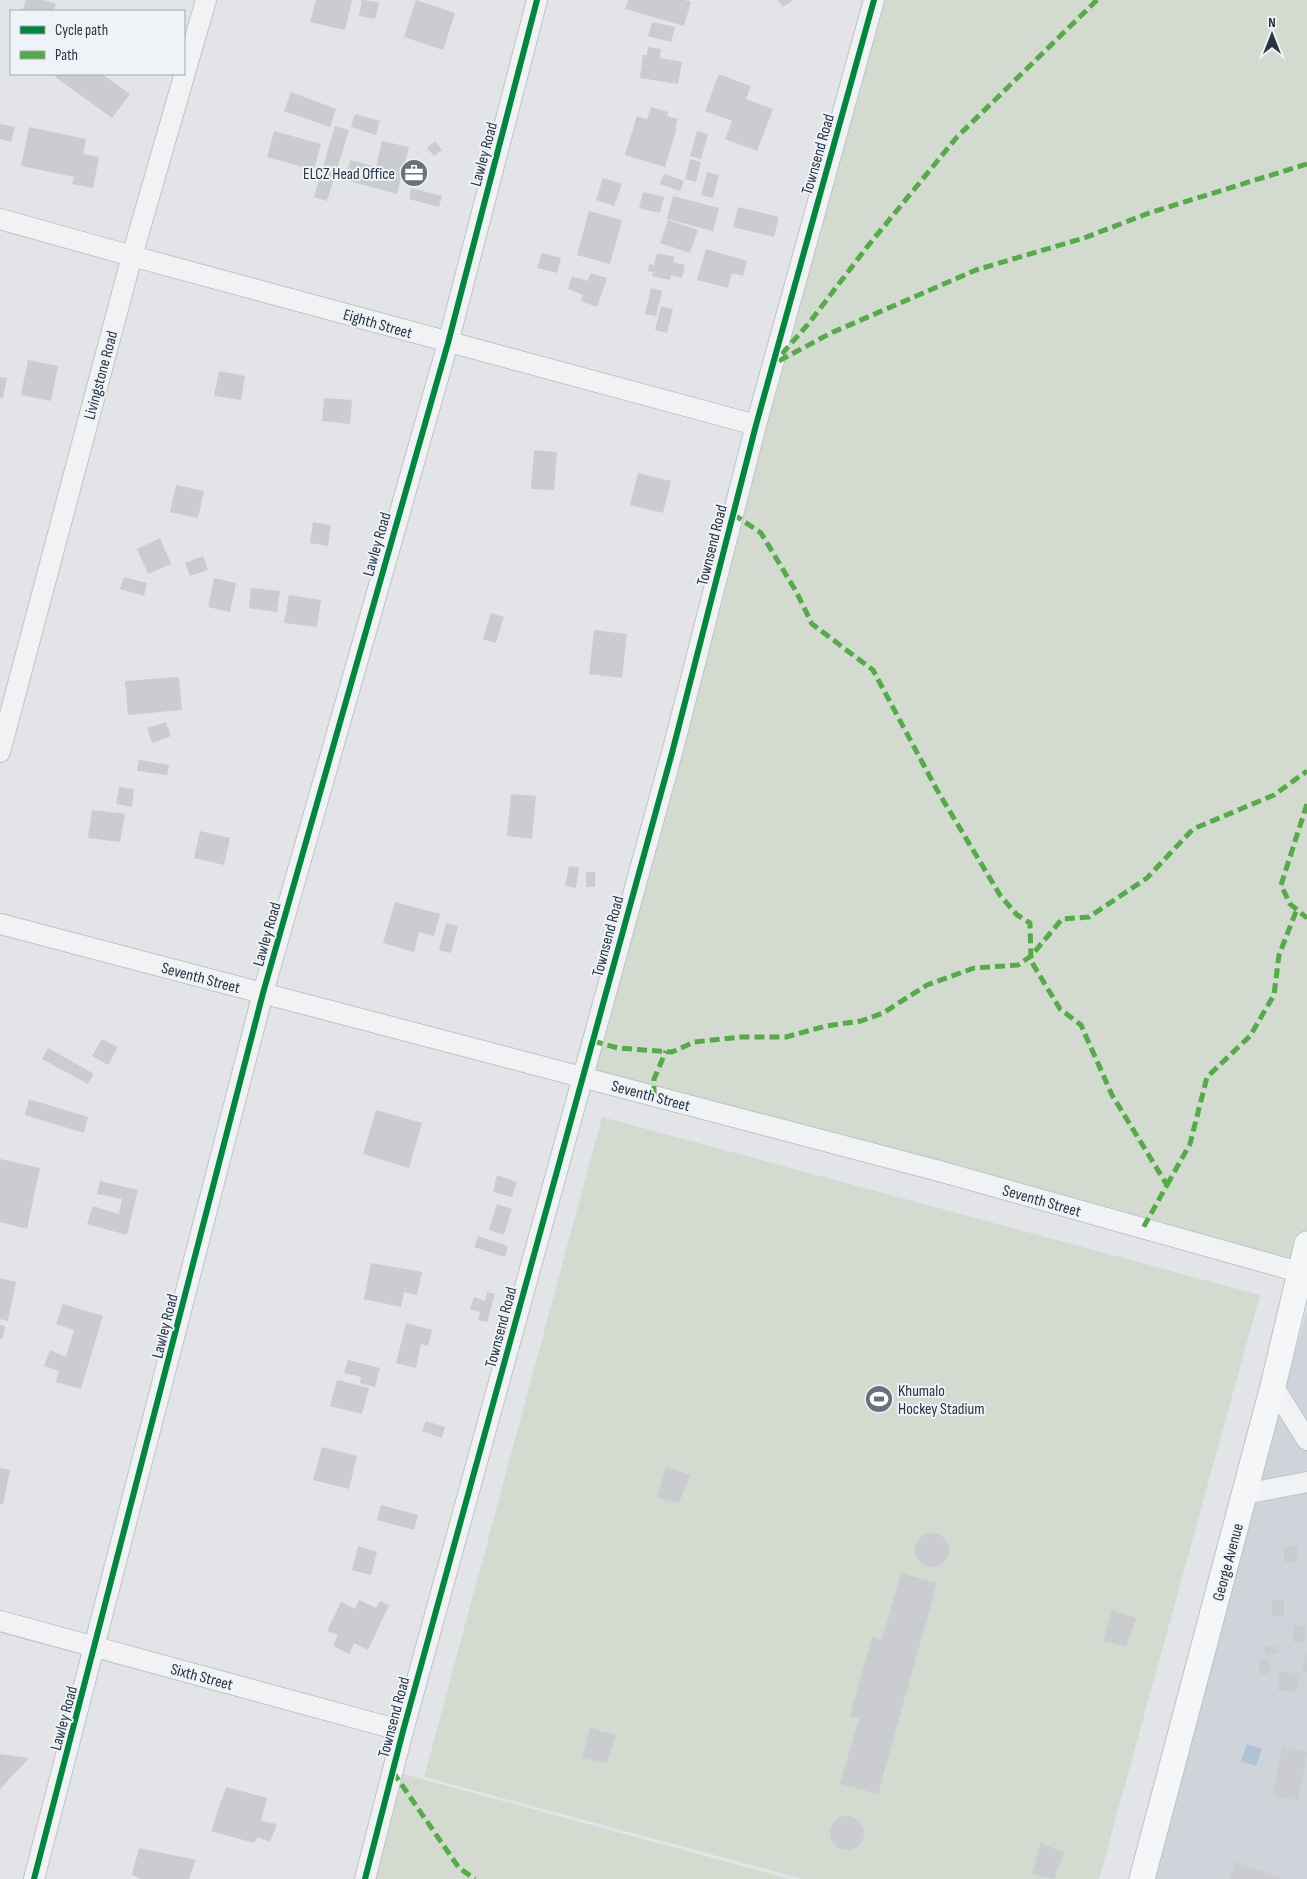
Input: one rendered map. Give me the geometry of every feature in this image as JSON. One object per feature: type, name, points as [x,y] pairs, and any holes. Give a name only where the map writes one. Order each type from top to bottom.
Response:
[{"type":"main road","name":"George Avenue","points":[[1142,1879],[1274,1386],[1307,1244]]},
{"type":"street","name":"Livingstone Road","points":[[185,73],[206,0]]},
{"type":"street","name":"Lawley Road","points":[[34,1879],[96,1647],[263,993],[448,343],[537,0]]},
{"type":"street","name":"Townsend Road","points":[[365,1879],[403,1731],[672,753],[756,426],[874,0]]},
{"type":"street","name":"Livingstone Road","points":[[0,752],[132,256],[184,75]]},
{"type":"street","name":"Eighth Street","points":[[0,219],[756,426]]},
{"type":"street","name":"Seventh Street","points":[[0,924],[583,1076],[1299,1272]]},
{"type":"street","points":[[1274,1386],[1307,1440]]},
{"type":"street","points":[[1245,1494],[1307,1482]]},
{"type":"street","name":"Sixth Street","points":[[0,1621],[403,1731]]},
{"type":"shaded area","points":[[878,0],[1307,0],[1307,1242],[1299,1272],[583,1077]]},
{"type":"shaded area","name":"Khumalo Hockey Stadium","points":[[602,1117],[1260,1295],[1099,1879],[803,1879],[424,1777]]},
{"type":"shaded area","points":[[1307,1309],[1307,1879],[1154,1879],[1268,1452]]},
{"type":"shaded area","points":[[400,1773],[790,1879],[373,1879]]},
{"type":"water","points":[[1247,1744],[1262,1749],[1256,1766],[1241,1761]]},
{"type":"building","points":[[26,0],[43,0],[56,4],[54,10],[22,10]]},
{"type":"building","points":[[316,0],[352,0],[345,30],[310,22]]},
{"type":"building","points":[[362,0],[379,2],[375,19],[359,16]]},
{"type":"building","points":[[416,0],[455,13],[443,50],[404,37]]},
{"type":"building","points":[[628,0],[685,0],[691,2],[684,26],[625,9]]},
{"type":"building","points":[[778,0],[794,0],[782,7]]},
{"type":"building","points":[[652,22],[675,27],[671,42],[648,36]]},
{"type":"building","points":[[648,47],[661,49],[660,58],[682,62],[678,84],[640,78],[643,55],[647,55]]},
{"type":"building","points":[[719,74],[751,86],[746,99],[773,109],[757,151],[725,139],[732,121],[705,111]]},
{"type":"building","points":[[57,75],[103,75],[130,94],[112,118],[55,77]]},
{"type":"building","points":[[291,92],[336,109],[330,127],[284,111]]},
{"type":"building","points":[[651,107],[668,112],[667,116],[678,119],[665,167],[625,155],[637,116],[647,119]]},
{"type":"building","points":[[355,114],[380,121],[376,135],[351,127]]},
{"type":"building","points":[[0,124],[15,127],[11,142],[0,139]]},
{"type":"building","points":[[335,126],[349,130],[327,201],[314,197]]},
{"type":"building","points":[[29,127],[86,139],[83,154],[99,157],[93,188],[72,184],[74,177],[21,166]]},
{"type":"building","points":[[274,131],[321,144],[314,170],[267,157]]},
{"type":"building","points":[[697,131],[708,134],[701,159],[690,156]]},
{"type":"building","points":[[382,141],[409,147],[397,194],[345,180],[350,160],[376,167]]},
{"type":"building","points":[[435,141],[442,150],[434,156],[427,148]]},
{"type":"building","points":[[690,159],[701,162],[696,182],[685,179]]},
{"type":"building","points":[[707,172],[719,175],[713,198],[701,195]]},
{"type":"building","points":[[664,174],[684,181],[680,191],[660,184]]},
{"type":"building","points":[[603,178],[622,184],[614,206],[596,200]]},
{"type":"building","points":[[411,188],[442,196],[439,207],[409,199]]},
{"type":"building","points":[[643,192],[664,197],[660,213],[639,208]]},
{"type":"building","points":[[673,196],[719,208],[713,231],[667,219]]},
{"type":"building","points":[[738,207],[779,217],[774,237],[733,227]]},
{"type":"building","points":[[589,211],[622,220],[610,264],[577,255]]},
{"type":"building","points":[[668,220],[698,230],[690,253],[660,243]]},
{"type":"building","points":[[706,249],[747,261],[743,276],[732,273],[728,288],[697,280]]},
{"type":"building","points":[[542,253],[561,258],[557,273],[537,268]]},
{"type":"building","points":[[657,253],[675,257],[673,262],[685,265],[682,278],[671,275],[670,280],[652,276],[653,272],[648,271],[649,264],[654,265]]},
{"type":"building","points":[[591,273],[607,278],[597,307],[581,301],[583,295],[568,289],[572,276],[587,281]]},
{"type":"building","points":[[651,288],[662,291],[656,316],[645,314]]},
{"type":"building","points":[[661,306],[673,309],[667,333],[655,330]]},
{"type":"building","points":[[28,360],[58,366],[51,401],[21,395]]},
{"type":"building","points":[[219,371],[245,376],[241,400],[214,396]]},
{"type":"building","points":[[0,377],[7,378],[3,398],[0,398]]},
{"type":"building","points":[[324,398],[352,400],[350,424],[322,421]]},
{"type":"building","points":[[534,450],[557,452],[554,490],[531,489]]},
{"type":"building","points":[[638,473],[671,481],[663,513],[630,505]]},
{"type":"building","points":[[176,485],[204,491],[198,518],[170,512]]},
{"type":"building","points":[[313,522],[331,525],[328,546],[310,543]]},
{"type":"building","points":[[160,538],[171,564],[148,574],[137,549]]},
{"type":"building","points":[[203,556],[208,570],[190,576],[185,563]]},
{"type":"building","points":[[124,577],[147,583],[144,596],[120,589]]},
{"type":"building","points":[[214,578],[236,583],[230,612],[208,607]]},
{"type":"building","points":[[251,588],[280,591],[277,612],[249,608]]},
{"type":"building","points":[[289,595],[321,600],[317,627],[284,623]]},
{"type":"building","points":[[491,613],[504,617],[496,643],[483,639]]},
{"type":"building","points":[[594,630],[627,634],[622,678],[589,674]]},
{"type":"building","points":[[179,677],[182,710],[128,715],[125,681]]},
{"type":"building","points":[[166,722],[171,736],[152,743],[147,728]]},
{"type":"building","points":[[139,760],[169,765],[167,775],[137,771]]},
{"type":"building","points":[[119,787],[134,789],[132,807],[116,804]]},
{"type":"building","points":[[511,794],[536,796],[532,839],[507,836]]},
{"type":"building","points":[[92,810],[125,814],[120,842],[88,838]]},
{"type":"building","points":[[200,831],[230,838],[224,865],[194,858]]},
{"type":"building","points":[[569,866],[579,867],[576,888],[565,886]]},
{"type":"building","points":[[586,872],[595,872],[595,887],[586,887]]},
{"type":"building","points":[[395,902],[440,914],[434,936],[419,932],[414,952],[383,943]]},
{"type":"building","points":[[446,923],[458,926],[451,953],[439,950]]},
{"type":"building","points":[[102,1039],[118,1047],[108,1065],[92,1056]]},
{"type":"building","points":[[48,1048],[94,1074],[88,1084],[42,1059]]},
{"type":"building","points":[[29,1099],[88,1117],[84,1133],[25,1115]]},
{"type":"building","points":[[376,1110],[422,1123],[409,1168],[363,1154]]},
{"type":"building","points":[[0,1159],[40,1168],[27,1229],[0,1222]]},
{"type":"building","points":[[497,1175],[517,1182],[512,1197],[493,1192]]},
{"type":"building","points":[[100,1181],[138,1190],[127,1235],[87,1224],[93,1206],[119,1214],[122,1199],[97,1194]]},
{"type":"building","points":[[497,1204],[512,1209],[504,1235],[489,1230]]},
{"type":"building","points":[[478,1236],[508,1246],[505,1257],[474,1247]]},
{"type":"building","points":[[371,1263],[422,1272],[417,1295],[404,1292],[401,1307],[364,1299]]},
{"type":"building","points":[[0,1278],[16,1282],[8,1321],[0,1319]]},
{"type":"building","points":[[487,1292],[495,1294],[487,1322],[478,1320],[480,1312],[470,1309],[474,1297],[485,1301]]},
{"type":"building","points":[[63,1304],[103,1316],[81,1389],[56,1382],[59,1371],[44,1366],[50,1350],[66,1357],[74,1330],[56,1324]]},
{"type":"building","points":[[406,1323],[432,1330],[428,1346],[421,1344],[416,1368],[396,1363]]},
{"type":"building","points":[[0,1325],[5,1326],[3,1339],[0,1339]]},
{"type":"building","points":[[348,1360],[380,1368],[375,1387],[360,1383],[361,1377],[344,1373]]},
{"type":"building","points":[[337,1380],[369,1388],[362,1414],[330,1406]]},
{"type":"building","points":[[426,1421],[445,1427],[442,1438],[422,1431]]},
{"type":"building","points":[[322,1447],[357,1456],[349,1489],[313,1480]]},
{"type":"building","points":[[666,1467],[690,1475],[679,1503],[657,1498]]},
{"type":"building","points":[[0,1468],[10,1470],[3,1505],[0,1504]]},
{"type":"building","points":[[381,1505],[418,1515],[414,1530],[377,1520]]},
{"type":"building","points":[[932,1533],[939,1534],[944,1538],[948,1543],[948,1557],[944,1562],[939,1566],[932,1567],[925,1566],[920,1562],[916,1557],[915,1550],[916,1543],[920,1538],[925,1534]]},
{"type":"building","points":[[358,1546],[377,1552],[371,1575],[352,1570]]},
{"type":"building","points":[[1284,1546],[1297,1546],[1297,1562],[1284,1562]]},
{"type":"building","points":[[901,1573],[937,1583],[878,1794],[840,1784],[859,1719],[850,1716],[872,1637],[882,1640]]},
{"type":"building","points":[[359,1600],[376,1608],[380,1601],[389,1605],[368,1650],[354,1643],[349,1654],[333,1646],[338,1635],[327,1631],[341,1602],[355,1609]]},
{"type":"building","points":[[1272,1600],[1284,1600],[1284,1616],[1272,1616]]},
{"type":"building","points":[[1112,1610],[1136,1618],[1126,1647],[1103,1641]]},
{"type":"building","points":[[1293,1625],[1306,1625],[1306,1642],[1293,1642]]},
{"type":"building","points":[[1278,1645],[1279,1653],[1266,1656],[1264,1647]]},
{"type":"building","points":[[1307,1653],[1307,1673],[1302,1672]]},
{"type":"building","points":[[1259,1660],[1270,1660],[1269,1674],[1259,1674]]},
{"type":"building","points":[[1280,1671],[1300,1674],[1297,1692],[1277,1690]]},
{"type":"building","points":[[590,1728],[616,1735],[607,1763],[582,1758]]},
{"type":"building","points":[[1282,1747],[1307,1752],[1298,1800],[1273,1796]]},
{"type":"building","points":[[0,1754],[29,1758],[0,1789]]},
{"type":"building","points":[[226,1787],[267,1798],[261,1821],[277,1824],[270,1842],[258,1837],[254,1843],[211,1831]]},
{"type":"building","points":[[847,1816],[854,1817],[859,1821],[863,1826],[863,1840],[859,1845],[854,1849],[847,1850],[840,1849],[835,1845],[831,1840],[830,1833],[831,1826],[835,1821],[840,1817]]},
{"type":"building","points":[[1040,1843],[1064,1852],[1054,1879],[1032,1874]]},
{"type":"building","points":[[139,1848],[196,1860],[189,1879],[141,1879],[132,1875]]},
{"type":"building","points":[[1235,1862],[1280,1877],[1280,1879],[1230,1879]]},
{"type":"marked path","points":[[1097,0],[957,137],[867,247],[809,323],[773,364],[831,333],[976,270],[1084,238],[1149,213],[1307,164]]},
{"type":"marked path","points":[[733,514],[761,533],[797,593],[812,624],[873,670],[937,790],[1000,895],[1017,915],[1030,923],[1031,961],[1060,1009],[1081,1025],[1112,1095],[1167,1185],[1143,1228]]},
{"type":"marked path","points":[[593,1041],[618,1048],[672,1052],[694,1042],[741,1037],[786,1037],[826,1026],[861,1021],[883,1013],[927,985],[974,968],[1018,965],[1031,956],[1062,919],[1089,917],[1147,878],[1193,829],[1274,795],[1307,771]]},
{"type":"marked path","points":[[1307,804],[1281,885],[1290,904],[1307,918]]},
{"type":"marked path","points":[[1167,1185],[1190,1144],[1207,1077],[1250,1036],[1274,995],[1279,955],[1297,909]]},
{"type":"marked path","points":[[654,1096],[654,1079],[666,1051]]},
{"type":"marked path","points":[[393,1772],[459,1868],[475,1879]]},
{"type":"cycle path","points":[[34,1879],[263,993],[448,343],[537,0]]},
{"type":"cycle path","points":[[365,1879],[403,1731],[672,753],[756,425],[874,0]]},
{"type":"place","name":"ELCZ Head Office","points":[[414,173]]},
{"type":"place","name":"Khumalo Hockey Stadium","points":[[879,1399]]}]
